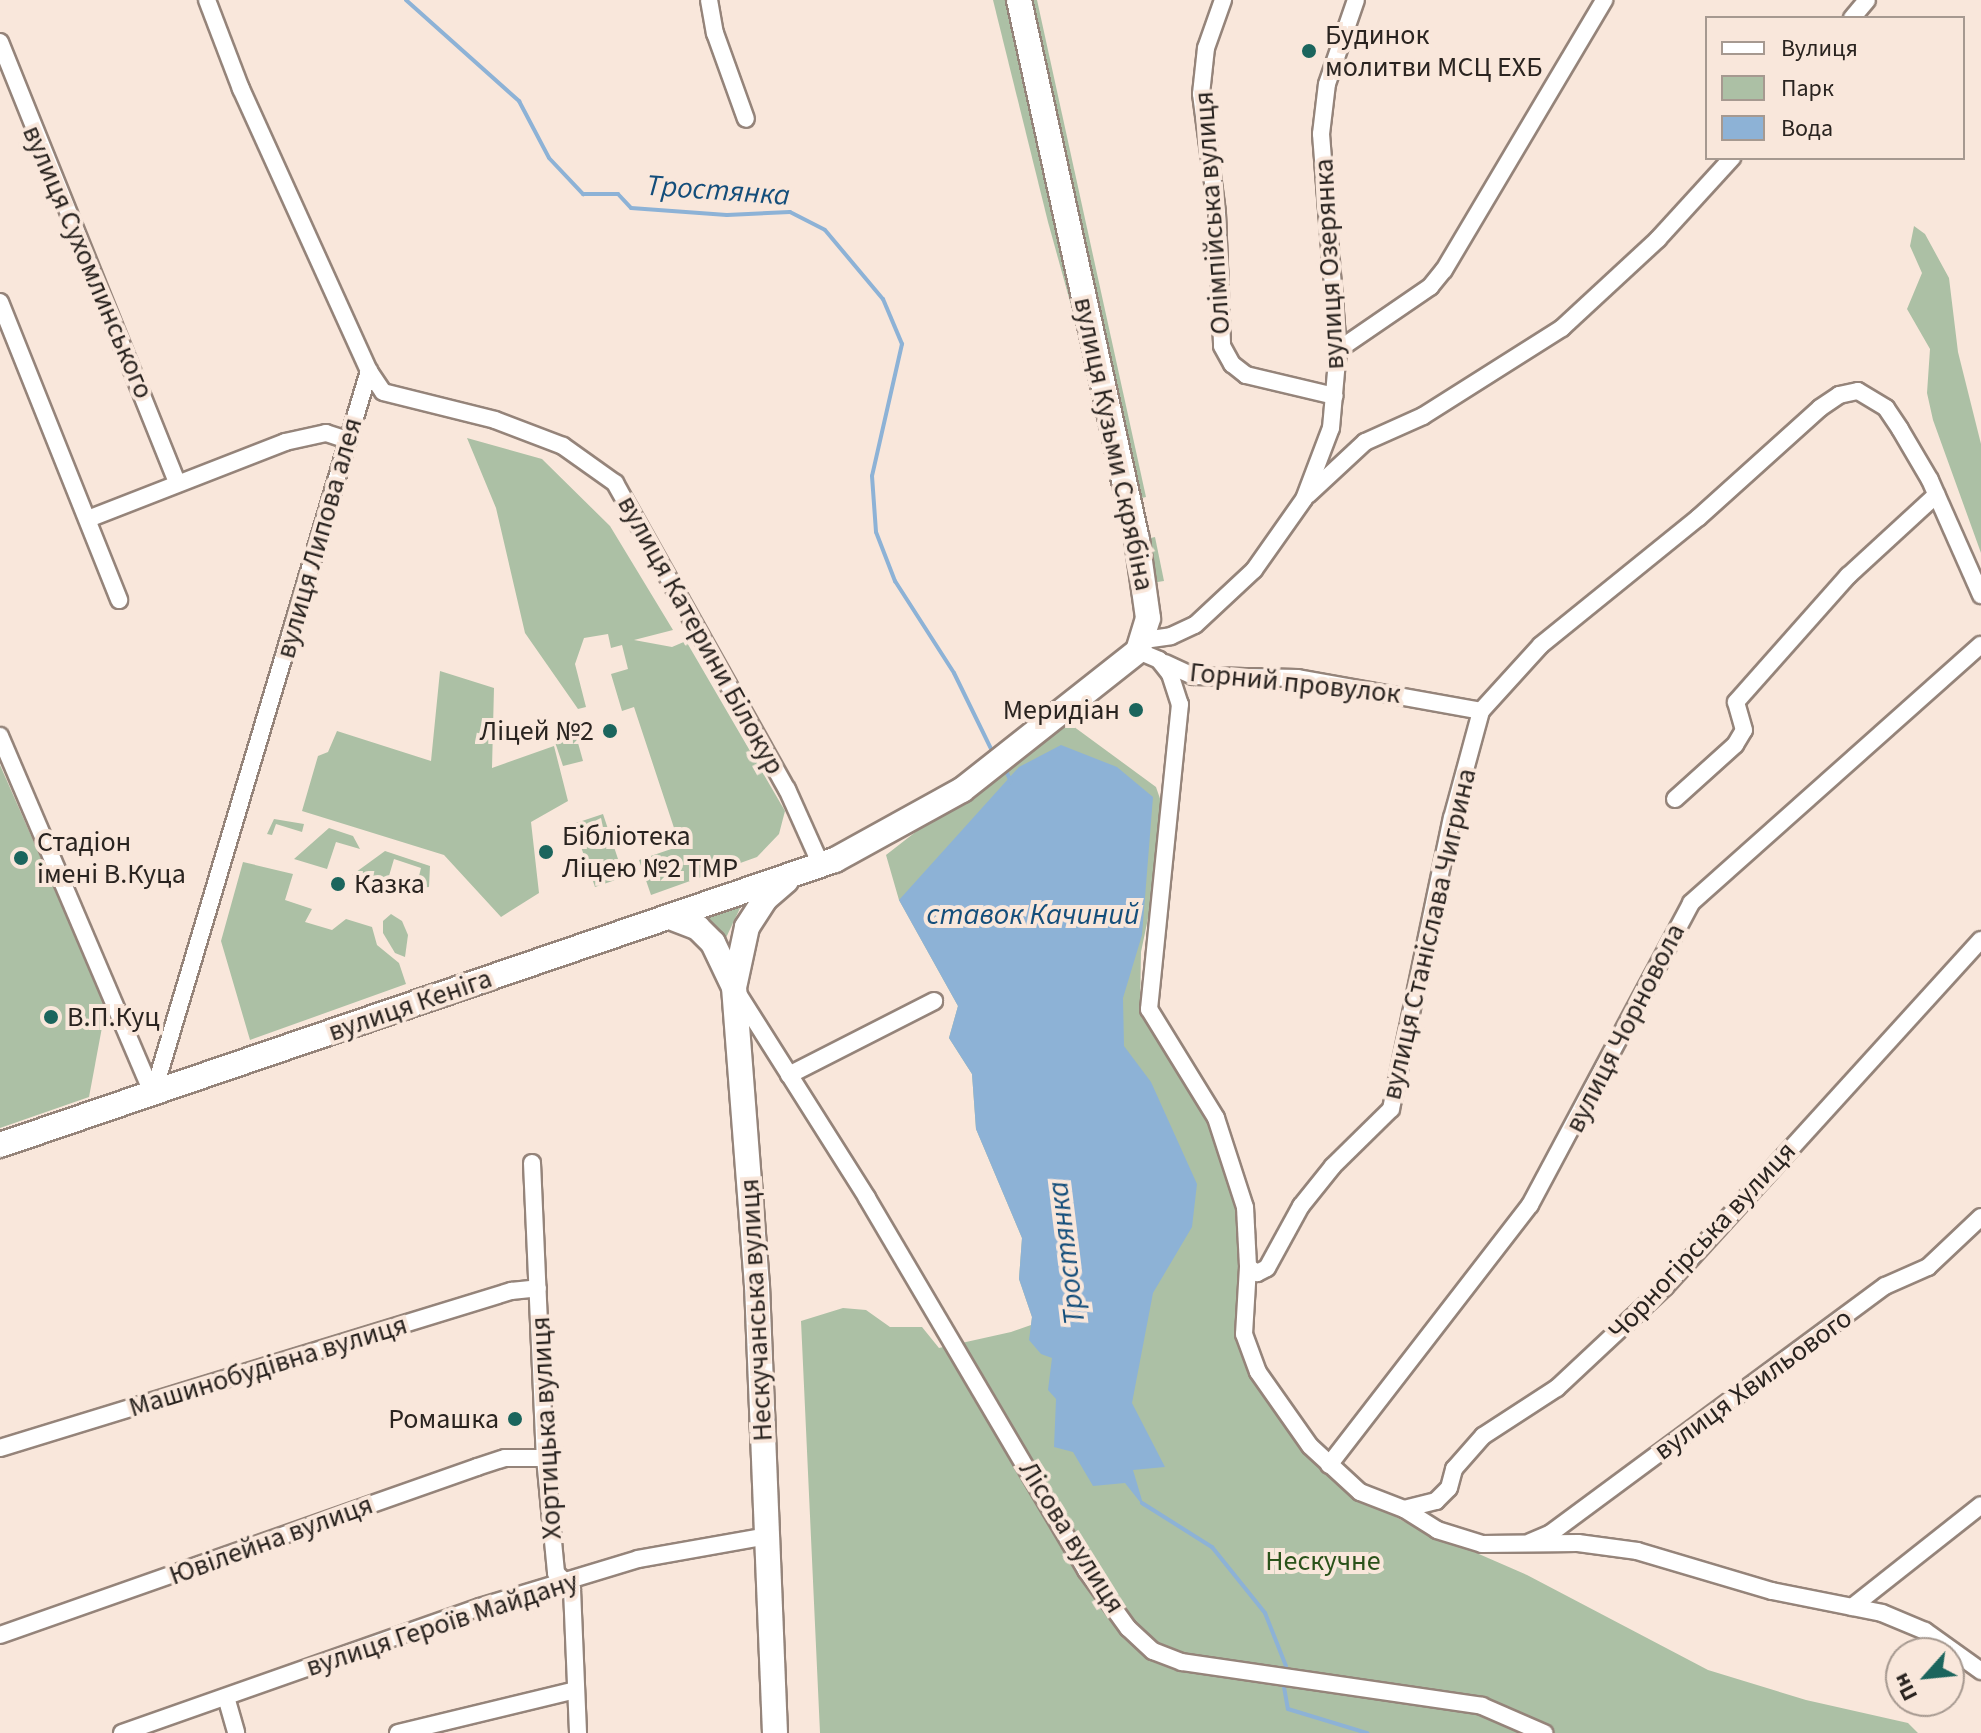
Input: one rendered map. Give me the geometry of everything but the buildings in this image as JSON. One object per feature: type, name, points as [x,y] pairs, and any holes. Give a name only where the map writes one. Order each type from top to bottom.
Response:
[{"type":"main road","name":"вулиця Кузьми Скрябіна","points":[[1019,0],[1137,540],[1147,604],[1147,650]]},
{"type":"main road","points":[[734,987],[747,927],[765,899],[810,869],[895,831],[962,790],[1147,650]]},
{"type":"main road","name":"вулиця Кеніга","points":[[0,1145],[810,869]]},
{"type":"main road","name":"Нескучанська вулиця","points":[[670,917],[698,928],[713,943],[734,987],[757,1285],[775,1733]]},
{"type":"street","points":[[207,0],[241,89],[369,371]]},
{"type":"street","points":[[709,0],[715,33],[746,119]]},
{"type":"street","name":"Олімпійська вулиця","points":[[1223,0],[1206,48],[1201,94],[1217,213],[1222,346],[1232,364],[1246,375],[1335,396]]},
{"type":"street","name":"вулиця Озерянка","points":[[1147,650],[1215,609],[1254,570],[1304,499],[1331,428],[1338,350],[1321,134],[1327,84],[1356,0]]},
{"type":"street","points":[[1338,350],[1430,287],[1444,270],[1604,0]]},
{"type":"street","points":[[1854,16],[1867,0]]},
{"type":"street","name":"вулиця Сухомлинського","points":[[0,42],[177,482]]},
{"type":"street","points":[[1304,499],[1365,442],[1447,402],[1562,328],[1658,239],[1730,160]]},
{"type":"street","points":[[0,302],[119,600]]},
{"type":"street","name":"вулиця Липова алея","points":[[153,1094],[369,371]]},
{"type":"street","name":"вулиця Катерини Білокур","points":[[369,371],[383,392],[495,420],[563,446],[615,483],[787,789],[810,869]]},
{"type":"street","name":"вулиця Станіслава Чигрина","points":[[1248,1267],[1257,1273],[1267,1268],[1301,1206],[1391,1109],[1452,818],[1481,711],[1541,645],[1839,395],[1858,391],[1886,408],[1936,495],[1981,595]]},
{"type":"street","points":[[88,519],[285,442],[326,433],[348,440]]},
{"type":"street","points":[[1675,799],[1735,745],[1744,730],[1736,702],[1848,576],[1936,495]]},
{"type":"street","name":"вулиця Чорновола","points":[[1329,1465],[1530,1205],[1691,903],[1981,645]]},
{"type":"street","points":[[1147,650],[1175,681],[1180,704],[1149,1009],[1200,1085],[1228,1148],[1248,1221],[1244,1334],[1249,1352],[1292,1423],[1329,1465],[1360,1492],[1404,1509],[1437,1530],[1482,1544],[1521,1547],[1578,1543],[1637,1551],[1772,1591],[1852,1607],[1925,1631],[1981,1671]]},
{"type":"street","name":"Горний провулок","points":[[1147,650],[1193,676],[1298,678],[1481,711]]},
{"type":"street","points":[[0,736],[153,1094]]},
{"type":"street","name":"Чорногірська вулиця","points":[[1404,1509],[1436,1501],[1449,1488],[1454,1469],[1483,1436],[1557,1388],[1665,1287],[1981,940]]},
{"type":"street","name":"Лісова вулиця","points":[[734,987],[1086,1570],[1128,1628],[1153,1651],[1182,1662],[1482,1706],[1544,1733]]},
{"type":"street","points":[[789,1075],[934,1001]]},
{"type":"street","name":"Хортицька вулиця","points":[[532,1163],[545,1458],[556,1573],[572,1589],[578,1733]]},
{"type":"street","name":"вулиця Хвильового","points":[[1521,1547],[1551,1533],[1885,1286],[1928,1267],[1981,1217]]},
{"type":"street","name":"Машинобудівна вулиця","points":[[0,1448],[511,1291],[538,1288]]},
{"type":"street","name":"Ювілейна вулиця","points":[[0,1635],[477,1467],[505,1458],[545,1458]]},
{"type":"street","points":[[1852,1607],[1981,1505]]},
{"type":"street","name":"вулиця Героїв Майдану","points":[[122,1733],[466,1612],[680,1547],[767,1536]]},
{"type":"street","points":[[398,1733],[576,1690]]},
{"type":"street","points":[[226,1697],[236,1733]]},
{"type":"green space","points":[[993,0],[1010,0],[1092,381],[1048,222]]},
{"type":"green space","points":[[1023,0],[1037,0],[1146,497],[1133,500]]},
{"type":"green space","points":[[1914,226],[1925,234],[1949,278],[1958,352],[1981,444],[1981,553],[1933,420],[1927,393],[1930,349],[1907,309],[1922,273],[1910,246]]},
{"type":"green space","points":[[467,438],[542,459],[610,526],[673,630],[634,640],[672,647],[686,641],[785,811],[779,834],[757,857],[651,895],[639,860],[680,846],[634,707],[622,711],[611,674],[628,669],[622,645],[611,648],[608,634],[584,638],[575,664],[586,707],[578,709],[525,633],[496,508]]},
{"type":"green space","points":[[1155,537],[1164,581],[1151,583],[1142,540]]},
{"type":"green space","points":[[440,671],[494,688],[492,768],[554,746],[568,801],[531,822],[539,893],[501,917],[444,855],[302,811],[318,756],[328,752],[337,731],[431,761]]},
{"type":"green space","name":"Нескучне","points":[[1062,718],[1156,787],[1168,822],[1141,952],[1140,1013],[1217,1127],[1240,1211],[1239,1324],[1245,1356],[1294,1438],[1332,1479],[1403,1521],[1527,1575],[1708,1670],[1806,1700],[1908,1723],[1918,1733],[820,1733],[801,1321],[843,1308],[866,1310],[890,1327],[922,1327],[939,1348],[1011,1332],[1031,1325],[1032,1317],[1019,1279],[1022,1238],[976,1129],[972,1074],[949,1038],[958,1006],[899,900],[886,855]]},
{"type":"green space","points":[[575,732],[583,761],[563,766],[554,739]]},
{"type":"green space","name":"Стадіон імені В.Куца","points":[[0,765],[106,1006],[89,1097],[0,1128]]},
{"type":"green space","points":[[603,814],[624,877],[595,887],[573,824]]},
{"type":"green space","points":[[274,819],[304,824],[302,832],[276,824],[272,835],[267,834]]},
{"type":"green space","points":[[329,828],[353,836],[360,849],[336,842],[327,869],[294,859]]},
{"type":"green space","points":[[385,851],[430,866],[429,887],[416,888],[421,868],[394,859],[386,886],[352,875]]},
{"type":"green space","points":[[243,862],[293,874],[285,900],[312,909],[305,922],[332,930],[346,919],[372,927],[377,945],[399,963],[406,984],[250,1040],[221,941]]},
{"type":"green space","points":[[742,904],[724,942],[702,917]]},
{"type":"green space","points":[[391,914],[402,921],[408,935],[405,957],[395,953],[383,933],[383,921]]},
{"type":"water","name":"ставок Качиний","points":[[1061,745],[1117,767],[1153,797],[1142,935],[1123,998],[1124,1046],[1151,1082],[1197,1184],[1192,1227],[1153,1293],[1132,1403],[1165,1467],[1133,1470],[1144,1507],[1125,1483],[1093,1486],[1073,1452],[1054,1447],[1056,1399],[1048,1390],[1052,1358],[1041,1354],[1029,1340],[1032,1317],[1019,1279],[1022,1238],[976,1129],[972,1074],[949,1038],[958,1006],[899,900],[1019,767]]},
{"type":"waterway","name":"Тростянка","points":[[406,0],[519,101],[549,158],[583,194],[618,194],[631,208],[727,215],[790,212],[825,230],[883,299],[902,344],[872,476],[876,532],[895,581],[954,673],[993,753]]},
{"type":"waterway","name":"Тростянка","points":[[1007,773],[1011,782]]},
{"type":"waterway","name":"Тростянка","points":[[1142,1503],[1212,1547],[1265,1613],[1286,1666]]},
{"type":"waterway","name":"Тростянка","points":[[1284,1687],[1288,1709],[1367,1733]]},
{"type":"place","name":"Будинок молитви МСЦ ЕХБ","points":[[1309,51]]},
{"type":"place","name":"Меридіан","points":[[1136,710]]},
{"type":"place","name":"Ліцей №2","points":[[610,731]]},
{"type":"place","name":"Бібліотека Ліцею №2 ТМР","points":[[546,852]]},
{"type":"place","name":"Стадіон імені В.Куца","points":[[21,858]]},
{"type":"place","name":"Казка","points":[[338,884]]},
{"type":"place","name":"В.П.Куц","points":[[51,1017]]},
{"type":"place","name":"Ромашка","points":[[515,1419]]}]
